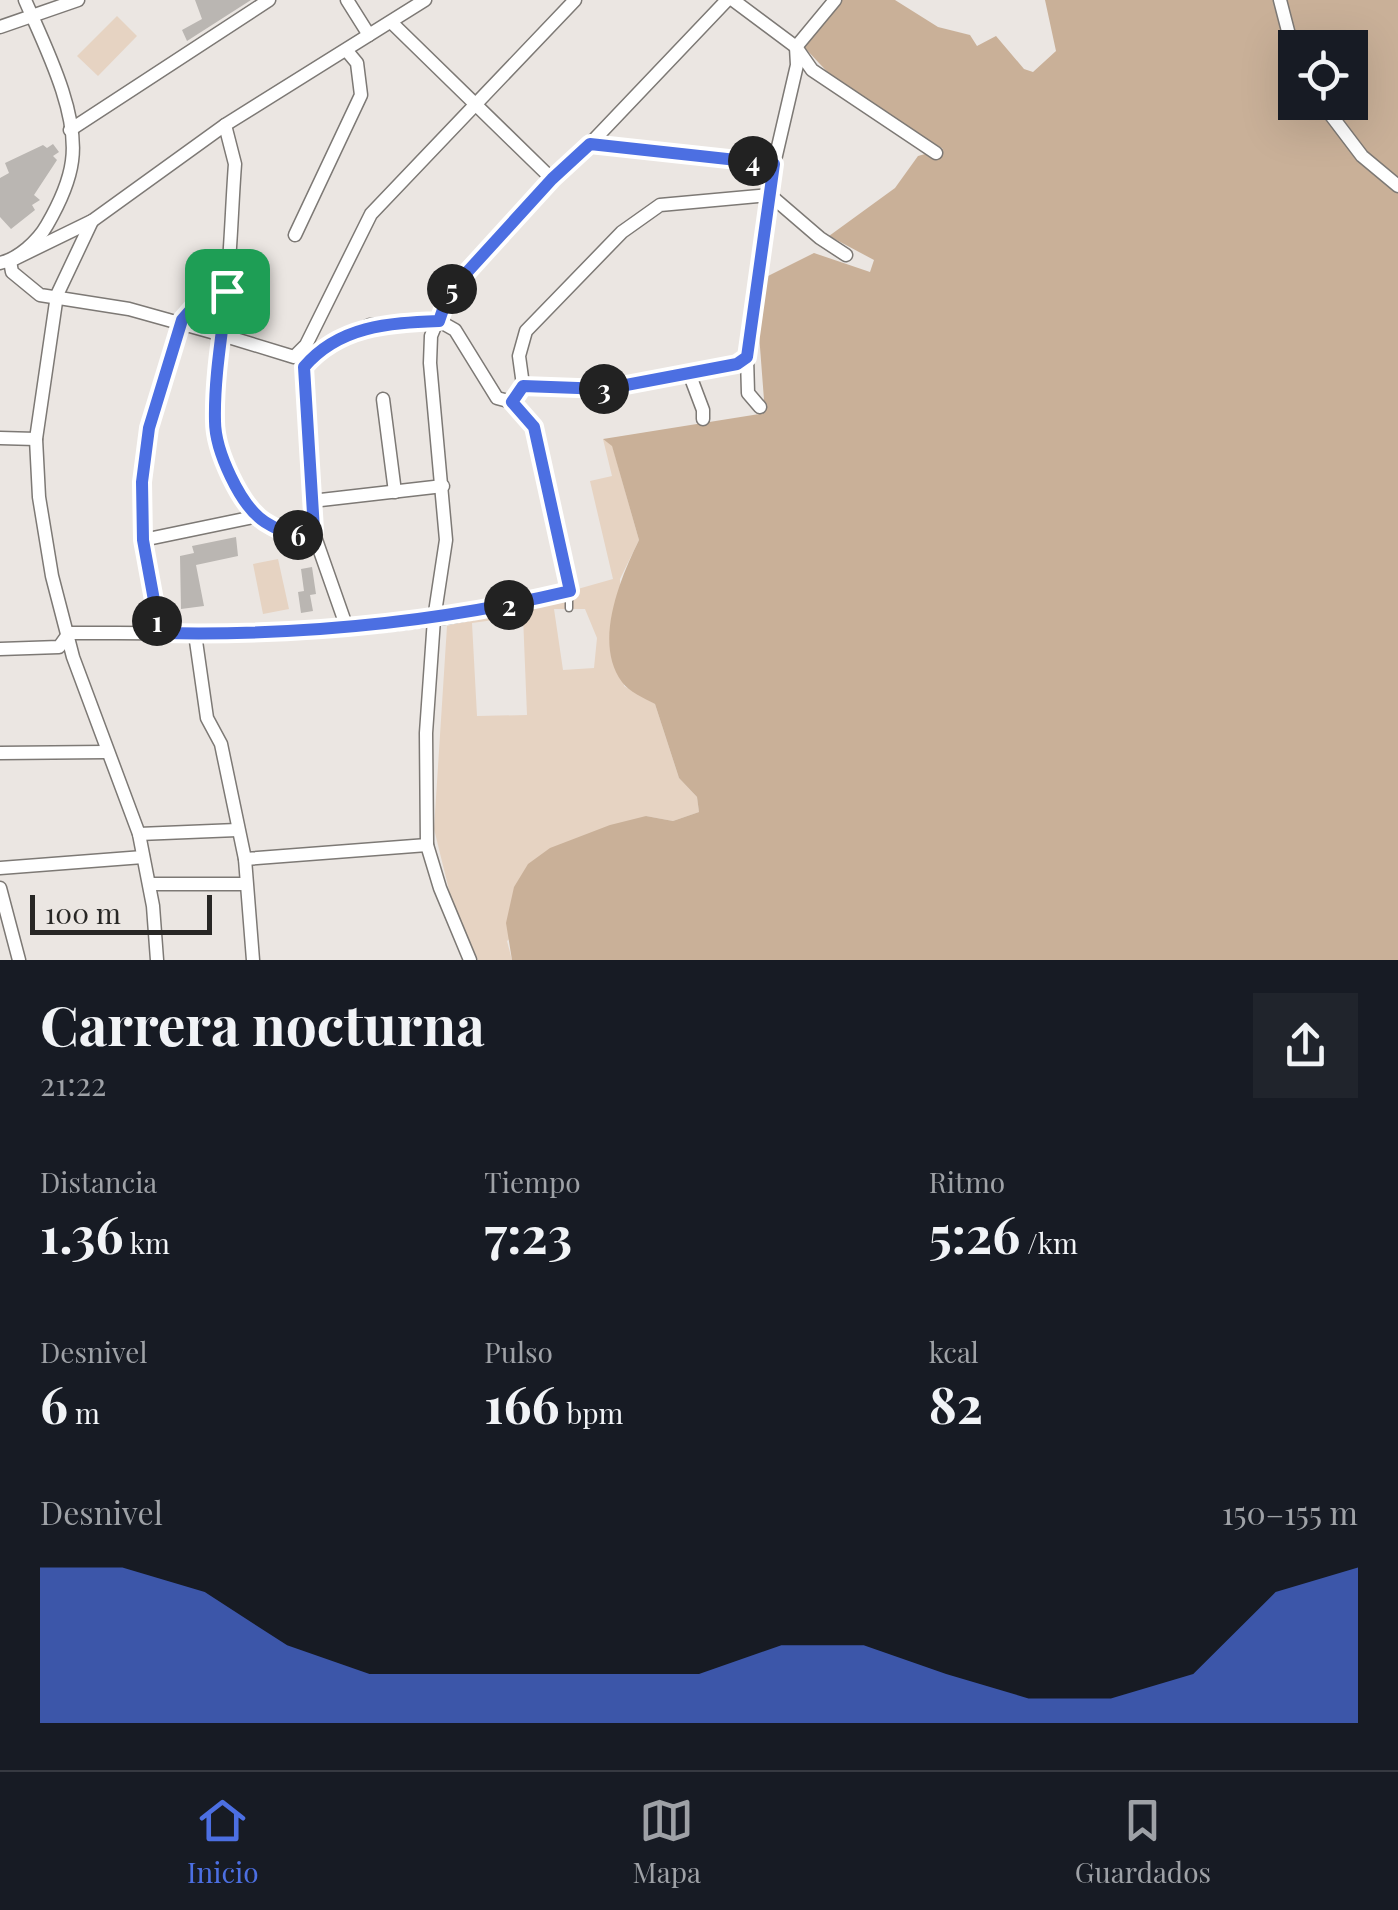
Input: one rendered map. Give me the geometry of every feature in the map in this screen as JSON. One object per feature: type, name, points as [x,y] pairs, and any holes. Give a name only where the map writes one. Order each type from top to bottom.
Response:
[{"type":"street","points":[[5,262],[41,235],[56,211],[73,158],[66,106],[24,0]]},
{"type":"street","points":[[0,27],[78,0]]},
{"type":"street","points":[[70,130],[269,0]]},
{"type":"street","points":[[347,0],[369,36]]},
{"type":"street","points":[[5,262],[92,221],[225,125],[425,0]]},
{"type":"street","points":[[347,628],[314,530],[299,362],[371,214],[575,0]]},
{"type":"street","points":[[470,960],[427,845],[426,733],[434,619],[446,540],[431,336],[449,292],[552,179],[730,0],[796,46],[812,70],[936,153]]},
{"type":"street","points":[[760,407],[748,393],[747,357],[774,164],[797,65],[796,46],[835,0]]},
{"type":"street","points":[[1280,0],[1288,30]]},
{"type":"street","points":[[391,22],[552,179]]},
{"type":"street","points":[[295,235],[361,95],[357,63],[347,51]]},
{"type":"street","points":[[1334,120],[1362,156],[1398,186]]},
{"type":"street","points":[[225,125],[234,164],[214,426],[234,484],[256,516],[287,535],[314,530]]},
{"type":"street","points":[[590,144],[774,164]]},
{"type":"street","points":[[512,402],[523,386],[519,356],[526,331],[622,232],[660,205],[770,195],[846,255]]},
{"type":"street","points":[[92,221],[57,295],[36,439],[38,496],[72,657],[139,834],[150,884],[158,960]]},
{"type":"street","points":[[58,237],[76,256]]},
{"type":"street","points":[[5,262],[40,295],[129,309],[299,362],[341,337],[370,326],[439,321],[455,330],[497,398],[512,402],[534,427],[570,591],[496,615],[347,628],[196,634],[68,633]]},
{"type":"street","points":[[160,633],[143,540],[142,482],[149,428],[180,324],[202,297],[227,291]]},
{"type":"street","points":[[523,386],[605,389],[737,364],[747,357]]},
{"type":"street","points":[[689,373],[703,419]]},
{"type":"street","points":[[383,399],[395,492]]},
{"type":"street","points":[[0,438],[36,439]]},
{"type":"street","points":[[312,501],[444,486]]},
{"type":"street","points":[[143,540],[249,518]]},
{"type":"street","points":[[0,649],[59,647],[68,633]]},
{"type":"street","points":[[196,634],[207,718],[222,744],[245,859],[252,960]]},
{"type":"street","points":[[0,753],[106,752]]},
{"type":"street","points":[[139,834],[237,830]]},
{"type":"street","points":[[245,859],[427,845]]},
{"type":"street","points":[[0,868],[143,857]]},
{"type":"street","points":[[150,884],[246,884]]},
{"type":"street","points":[[0,888],[19,960]]},
{"type":"lane","points":[[569,608],[570,591]]},
{"type":"shaded area","points":[[836,0],[895,0],[938,27],[970,35],[977,46],[996,36],[1024,69],[1033,72],[1056,51],[1045,0],[1398,0],[1398,960],[512,960],[506,923],[514,887],[528,864],[550,848],[610,825],[646,816],[673,821],[699,812],[697,797],[679,778],[655,704],[625,686],[614,666],[610,649],[612,611],[639,540],[612,446],[603,439],[765,413],[758,321],[764,278],[814,253],[870,272],[874,260],[829,236],[895,188],[918,156],[943,149],[834,79],[804,47]]},
{"type":"shaded area","points":[[117,16],[137,36],[98,76],[77,56]]},
{"type":"shaded area","points":[[603,439],[612,445],[639,540],[620,579],[624,686],[655,704],[679,778],[697,797],[699,812],[673,821],[646,816],[507,941],[512,960],[478,960],[452,902],[434,829],[447,626],[613,579],[590,481],[612,476]],"holes":[[[554,609],[585,609],[597,638],[594,668],[563,670]],[[523,616],[527,715],[477,716],[472,623]]]},
{"type":"shaded area","points":[[278,559],[289,609],[263,614],[253,564]]},
{"type":"building","points":[[195,0],[251,0],[187,41],[182,30],[202,19]]},
{"type":"building","points":[[53,144],[59,152],[53,156],[57,160],[34,195],[40,200],[32,205],[35,210],[11,229],[0,217],[0,178],[9,173],[5,163]]},
{"type":"building","points":[[236,537],[238,556],[196,565],[204,606],[181,609],[180,556],[194,553],[192,546]]},
{"type":"building","points":[[312,567],[316,594],[310,595],[313,611],[301,613],[301,569]]},
{"type":"route","points":[[590,144],[774,164],[747,357],[737,364],[605,389],[523,386],[512,402],[534,427],[570,591],[495,609],[347,628],[160,633],[143,540],[142,482],[149,428],[182,320],[202,297],[227,291],[214,426],[234,484],[256,516],[287,535],[302,535],[314,530],[304,367],[316,352],[370,326],[439,321],[449,292],[552,179],[590,144]]}]
